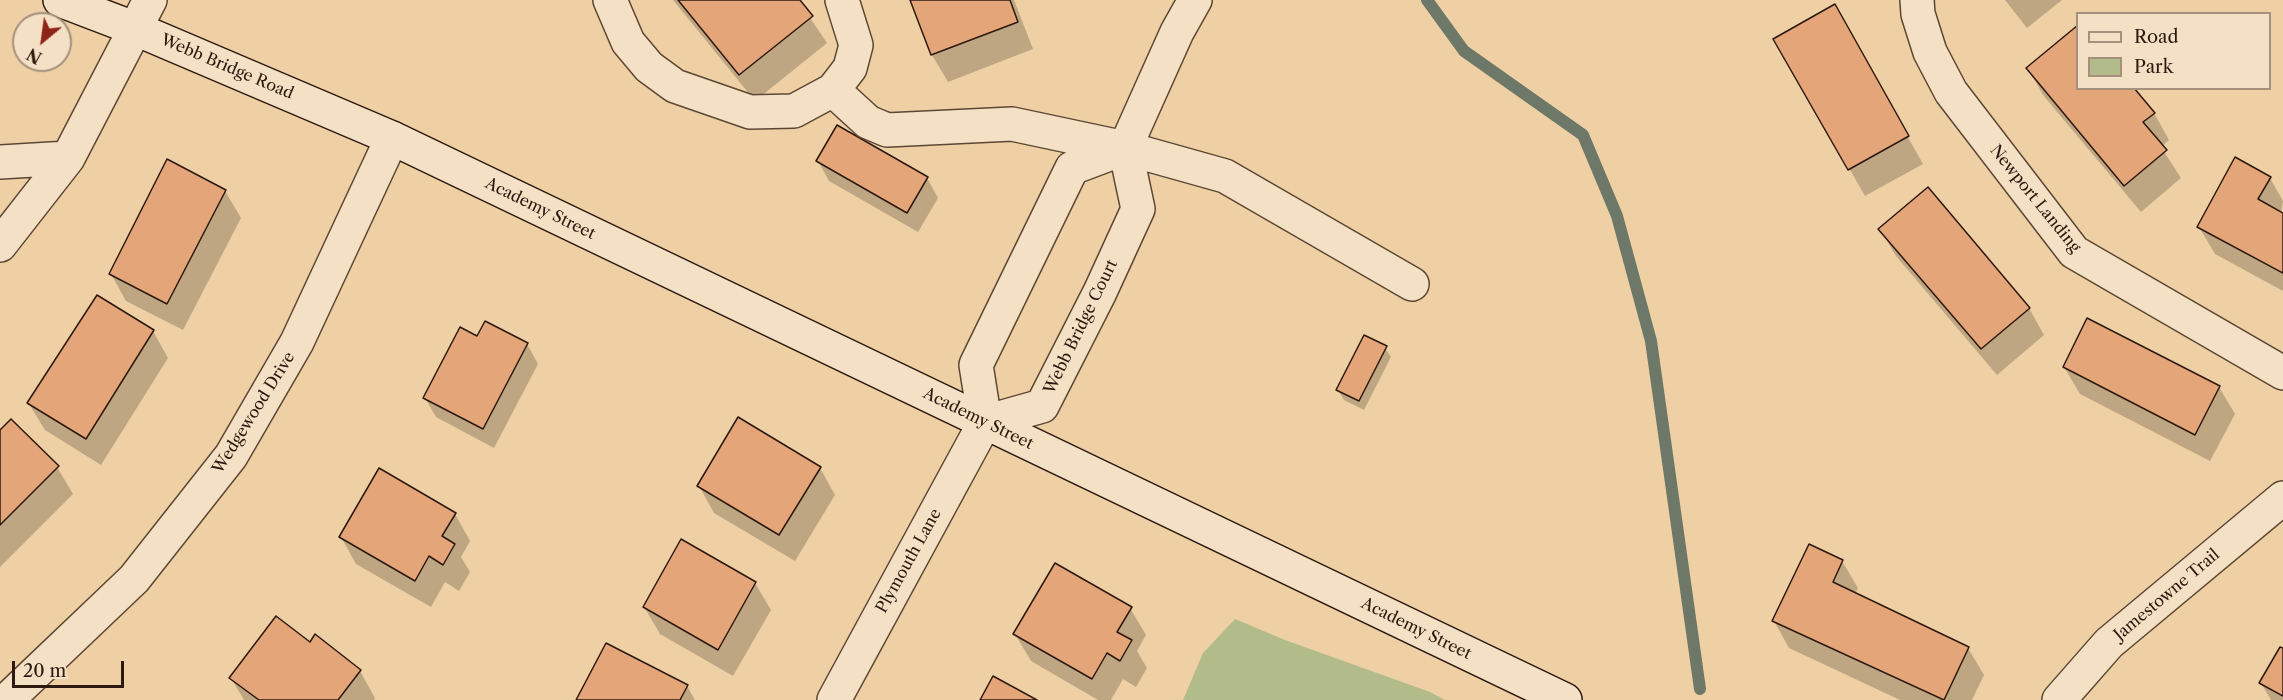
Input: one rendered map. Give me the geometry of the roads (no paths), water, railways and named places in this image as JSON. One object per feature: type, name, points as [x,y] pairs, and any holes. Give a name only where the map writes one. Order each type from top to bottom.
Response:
[{"type":"street","name":"Webb Bridge Road","points":[[60,0],[135,28],[392,138]]},
{"type":"street","points":[[0,245],[68,158],[150,0]]},
{"type":"street","points":[[610,0],[628,42],[649,67],[675,86],[750,112],[794,111],[833,90],[850,68],[856,45],[842,0]]},
{"type":"street","points":[[985,422],[976,365],[1072,168],[1125,148],[1177,32],[1195,0]]},
{"type":"street","name":"Newport Landing","points":[[1917,0],[1918,14],[1930,52],[1951,92],[2074,252],[2283,373]]},
{"type":"street","points":[[833,90],[868,122],[887,130],[1012,124],[1125,148],[1225,176],[1412,284]]},
{"type":"street","name":"Academy Street","points":[[392,138],[1564,700]]},
{"type":"street","name":"Wedgewood Drive","points":[[7,700],[135,579],[231,456],[297,342],[392,138]]},
{"type":"street","name":"Webb Bridge Court","points":[[985,422],[1042,406],[1058,375],[1138,209],[1125,148]]},
{"type":"street","points":[[0,162],[68,158]]},
{"type":"street","name":"Plymouth Lane","points":[[834,700],[985,422]]},
{"type":"street","name":"Jamestowne Trail","points":[[2059,700],[2109,643],[2283,498]]},
{"type":"waterway","points":[[1427,0],[1464,51],[1583,135],[1617,216],[1651,341],[1700,689]]}]
